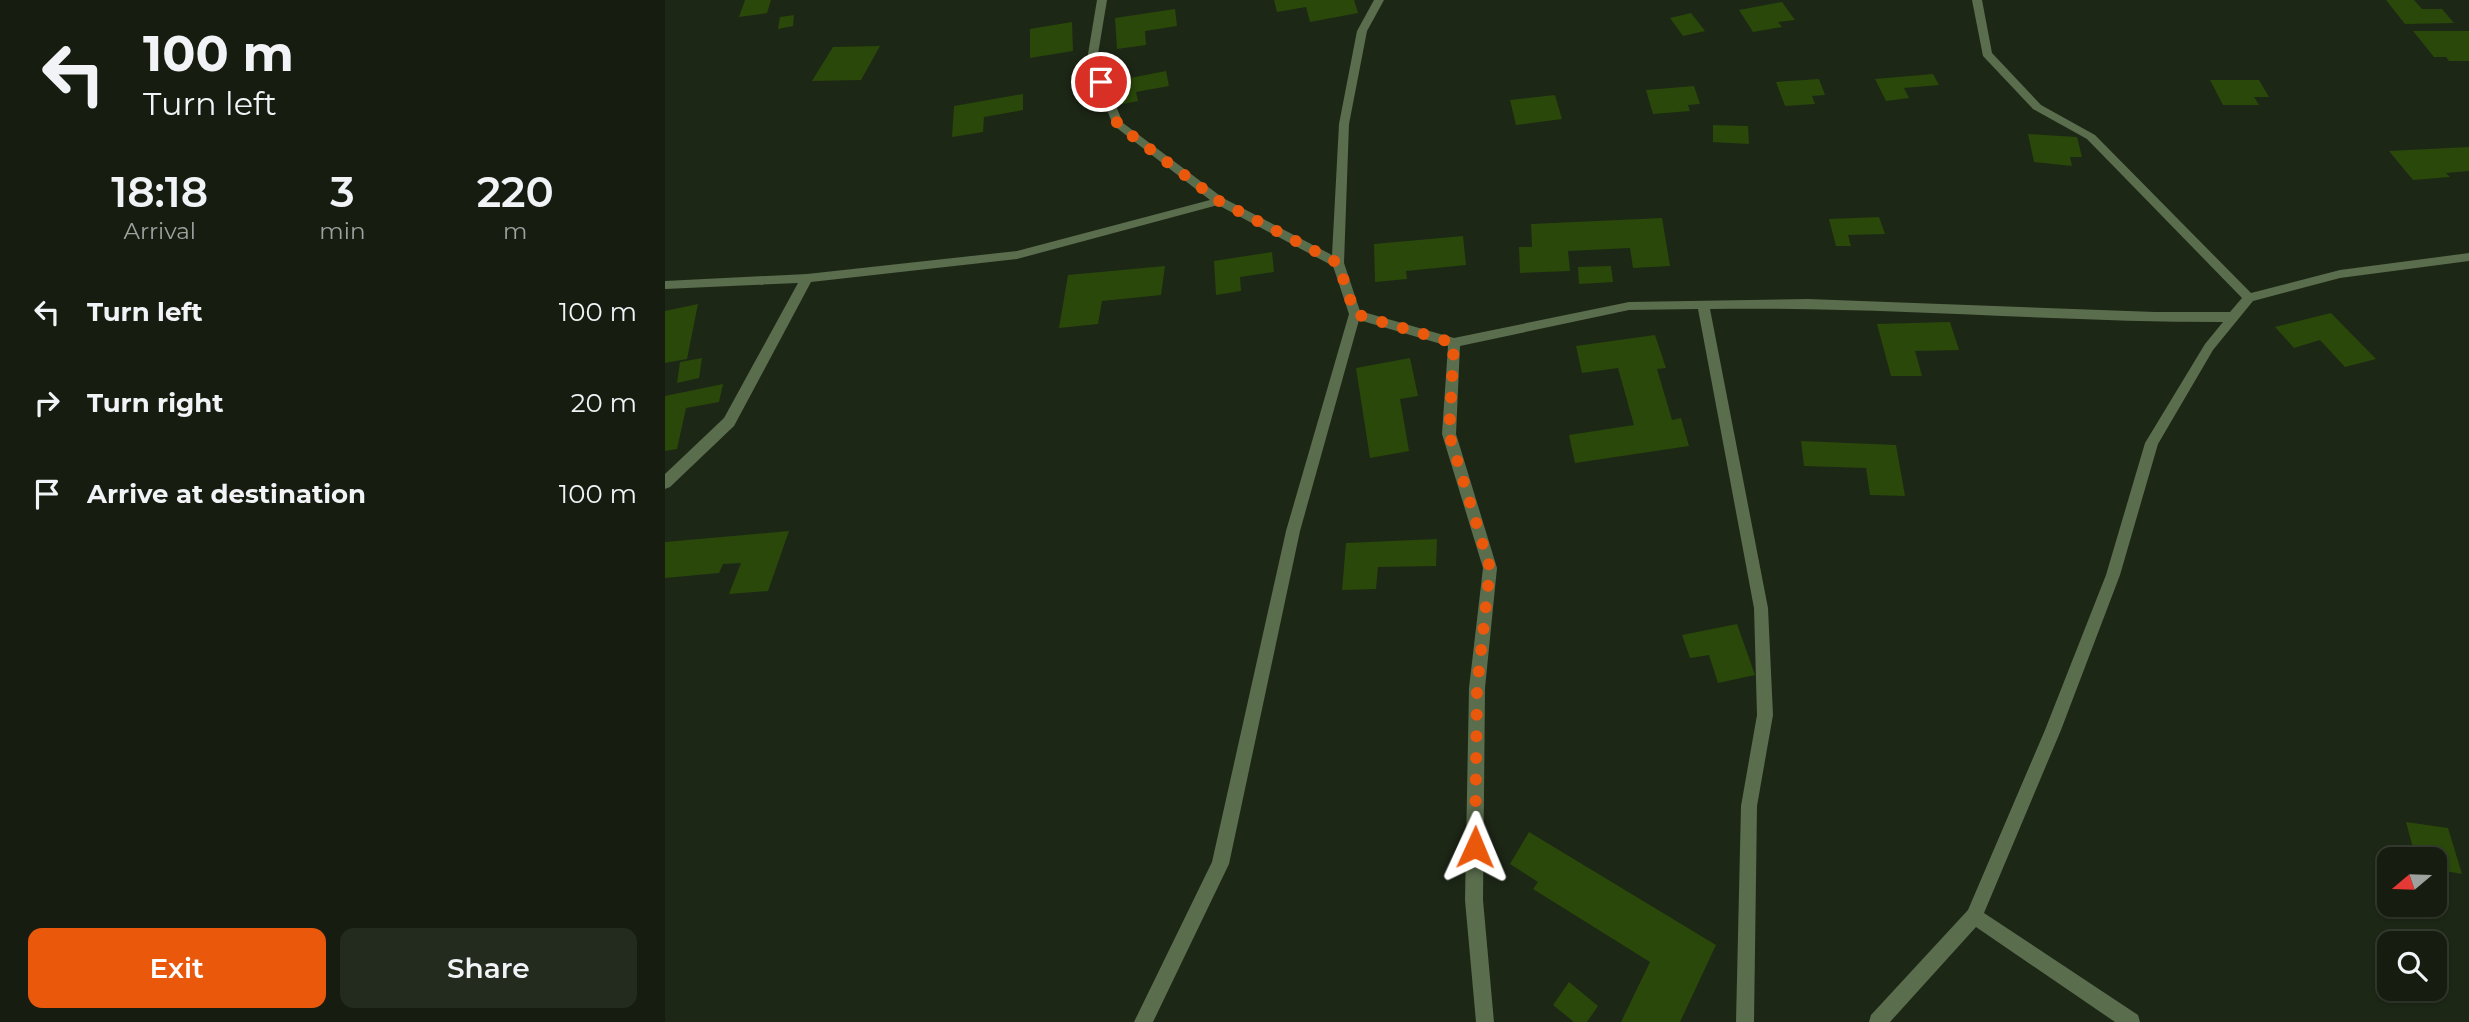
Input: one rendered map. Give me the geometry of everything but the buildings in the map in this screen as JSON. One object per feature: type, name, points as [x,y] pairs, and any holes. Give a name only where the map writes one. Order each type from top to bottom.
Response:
[{"type":"street","points":[[1102,0],[1092,60],[1118,125],[1219,201],[1338,263]]},
{"type":"street","points":[[1143,1022],[1220,864],[1293,531],[1355,314],[1338,263],[1344,124],[1362,31],[1379,0]]},
{"type":"street","points":[[1977,0],[1987,54],[2037,107],[2091,137],[2249,298]]},
{"type":"street","points":[[665,285],[807,278],[1017,255],[1219,201]]},
{"type":"street","points":[[1878,1022],[1974,916],[2053,730],[2113,575],[2152,443],[2209,347],[2249,298],[2340,274],[2469,257]]},
{"type":"street","points":[[665,483],[729,422],[807,278]]},
{"type":"street","points":[[1355,314],[1454,343],[1629,306],[1808,303],[2155,317],[2234,317]]},
{"type":"street","points":[[1703,305],[1761,608],[1765,715],[1749,806],[1745,1022]]},
{"type":"street","points":[[1454,343],[1449,434],[1490,568],[1477,688],[1474,900],[1485,1022]]},
{"type":"street","points":[[1974,916],[2131,1022]]},
{"type":"route","points":[[1101,82],[1118,125],[1219,201],[1338,263],[1355,314],[1454,343],[1449,434],[1490,568],[1477,688],[1475,847]]}]
